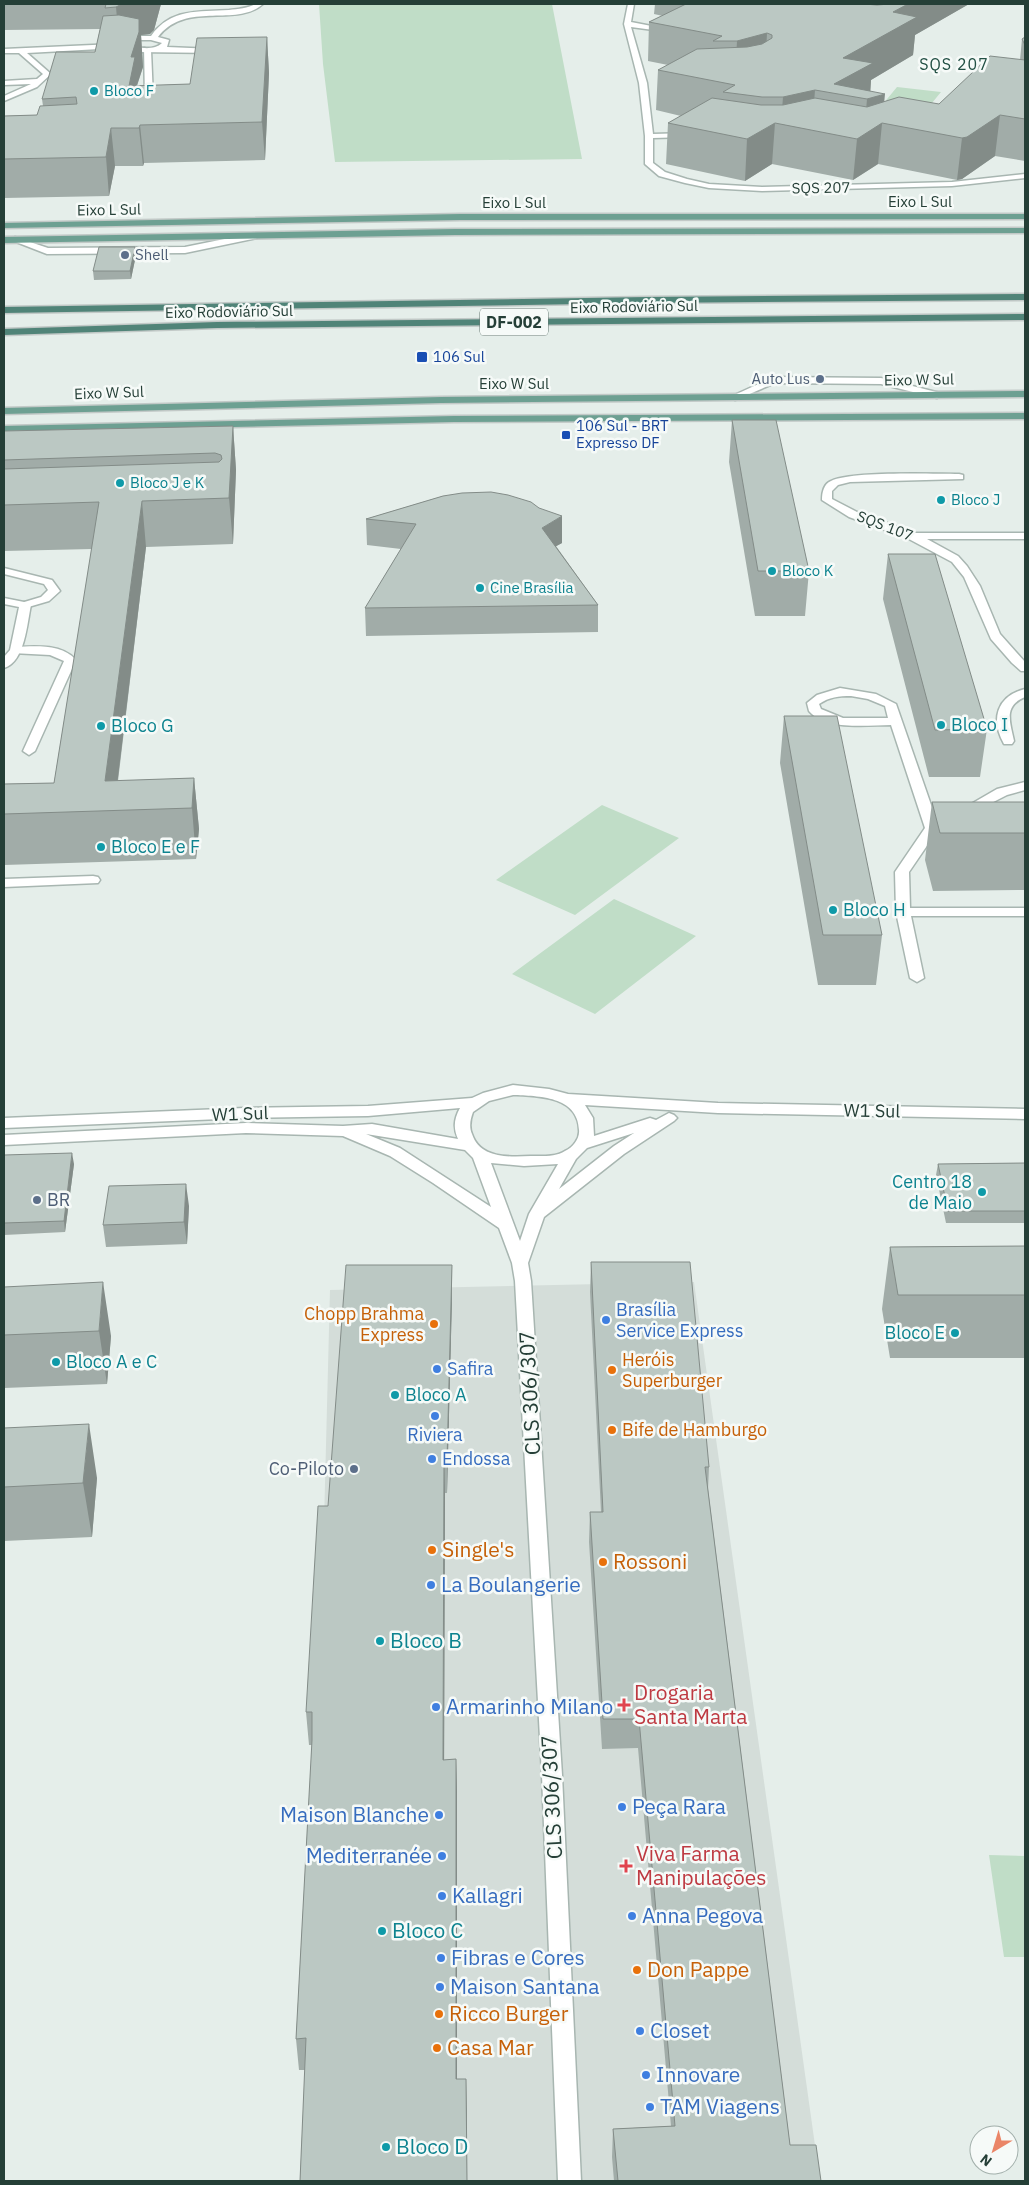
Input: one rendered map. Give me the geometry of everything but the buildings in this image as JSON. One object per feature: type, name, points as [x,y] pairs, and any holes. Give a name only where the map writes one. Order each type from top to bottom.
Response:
[{"type":"highway","name":"Eixo Rodoviário Sul","points":[[4,310],[618,300],[1025,297]]},
{"type":"highway","name":"Eixo Rodoviário Sul","points":[[4,332],[217,325],[1025,317]]},
{"type":"main road","name":"Eixo L Sul","points":[[4,226],[460,218],[1025,216]]},
{"type":"main road","name":"Eixo L Sul","points":[[4,240],[455,232],[1025,230]]},
{"type":"main road","name":"Eixo W Sul","points":[[4,411],[441,400],[1025,394]]},
{"type":"main road","name":"Eixo W Sul","points":[[4,429],[464,419],[1025,416]]},
{"type":"street","name":"SQS 207","points":[[631,4],[627,24],[647,83],[650,136],[649,164],[662,174],[709,186],[762,189],[952,184],[1025,176]]},
{"type":"street","points":[[153,38],[163,26],[176,17],[252,9],[260,5]]},
{"type":"street","points":[[627,24],[678,31]]},
{"type":"street","points":[[4,51],[124,46],[136,50],[148,50],[164,46],[166,42],[153,38],[132,40],[125,42],[124,46]]},
{"type":"street","points":[[158,48],[222,51]]},
{"type":"street","points":[[148,50],[150,98]]},
{"type":"street","points":[[4,99],[41,80],[48,74],[22,51]]},
{"type":"street","points":[[4,82],[41,80]]},
{"type":"street","points":[[650,136],[701,135]]},
{"type":"street","points":[[15,240],[47,251],[186,250],[254,236]]},
{"type":"street","points":[[735,397],[774,380],[881,381],[938,395]]},
{"type":"street","name":"SQS 107","points":[[959,477],[850,479],[834,483],[827,491],[827,500],[841,510],[912,536],[956,559],[973,581],[994,634],[1012,657],[1025,668]]},
{"type":"street","points":[[912,536],[1025,536]]},
{"type":"street","points":[[4,571],[48,582],[54,591],[45,599],[25,605],[4,601]]},
{"type":"street","points":[[4,664],[16,651],[25,605]]},
{"type":"street","points":[[16,651],[39,649],[60,652],[70,660],[29,751]]},
{"type":"street","points":[[896,721],[838,721],[815,711],[813,703],[819,697],[836,693],[860,694],[878,698],[890,704],[896,721],[932,828]]},
{"type":"street","points":[[1008,741],[1003,709],[1008,701],[1025,693]]},
{"type":"street","points":[[917,978],[903,912],[902,872],[932,828],[1002,792],[1025,786]]},
{"type":"street","points":[[4,883],[94,880]]},
{"type":"street","points":[[903,912],[1025,912]]},
{"type":"street","points":[[513,1090],[550,1093],[568,1099],[580,1109],[587,1121],[587,1134],[575,1150],[537,1161],[516,1162],[474,1151],[462,1134],[462,1122],[467,1109],[479,1099],[513,1090]]},
{"type":"street","name":"W1 Sul","points":[[568,1099],[718,1108],[1025,1114]]},
{"type":"street","name":"W1 Sul","points":[[4,1122],[245,1113],[368,1111],[475,1102]]},
{"type":"street","name":"W1 Sul","points":[[575,1150],[669,1118],[718,1108]]},
{"type":"street","points":[[537,1214],[618,1150],[669,1118]]},
{"type":"street","name":"W1 Sul","points":[[4,1140],[246,1128],[343,1131],[372,1129],[474,1151]]},
{"type":"street","points":[[343,1131],[395,1152],[439,1178],[506,1225]]},
{"type":"street","name":"CLS 306/307","points":[[520,1263],[537,1214],[575,1150]]},
{"type":"street","name":"CLS 306/307","points":[[474,1151],[520,1263],[524,1300],[551,1765],[570,2181]]},
{"type":"shaded area","points":[[694,1282],[820,2181],[307,2181],[330,1290]]},
{"type":"green space","points":[[319,4],[552,4],[582,159],[335,162],[323,64]]},
{"type":"green space","points":[[897,87],[941,92],[927,109],[883,104]]},
{"type":"green space","points":[[602,805],[679,838],[575,915],[496,880]]},
{"type":"green space","points":[[614,899],[696,936],[595,1014],[512,974]]},
{"type":"green space","points":[[989,1855],[1025,1856],[1025,1957],[1004,1957]]},
{"type":"place","name":"Bloco F","points":[[94,91]]},
{"type":"place","name":"Shell","points":[[125,255]]},
{"type":"place","name":"106 Sul","points":[[422,357]]},
{"type":"place","name":"Auto Lus","points":[[820,379]]},
{"type":"place","name":"106 Sul - BRT Expresso DF","points":[[566,435]]},
{"type":"place","name":"Bloco J e K","points":[[120,483]]},
{"type":"place","name":"Bloco J","points":[[941,500]]},
{"type":"place","name":"Bloco K","points":[[772,571]]},
{"type":"place","name":"Cine Brasília","points":[[480,588]]},
{"type":"place","name":"Bloco I","points":[[941,725]]},
{"type":"place","name":"Bloco G","points":[[101,726]]},
{"type":"place","name":"Bloco E e F","points":[[101,847]]},
{"type":"place","name":"Bloco H","points":[[833,910]]},
{"type":"place","name":"Centro 18 de Maio","points":[[982,1192]]},
{"type":"place","name":"BR","points":[[37,1200]]},
{"type":"place","name":"Brasília Service Express","points":[[606,1320]]},
{"type":"place","name":"Chopp Brahma Express","points":[[434,1324]]},
{"type":"place","name":"Bloco E","points":[[955,1333]]},
{"type":"place","name":"Bloco A e C","points":[[56,1362]]},
{"type":"place","name":"Safira","points":[[437,1369]]},
{"type":"place","name":"Heróis Superburger","points":[[612,1370]]},
{"type":"place","name":"Bloco A","points":[[395,1395]]},
{"type":"place","name":"Riviera","points":[[435,1416]]},
{"type":"place","name":"Bife de Hamburgo","points":[[612,1430]]},
{"type":"place","name":"Endossa","points":[[432,1459]]},
{"type":"place","name":"Co-Piloto","points":[[354,1469]]},
{"type":"place","name":"Single's","points":[[432,1550]]},
{"type":"place","name":"Rossoni","points":[[603,1562]]},
{"type":"place","name":"La Boulangerie","points":[[431,1585]]},
{"type":"place","name":"Bloco B","points":[[380,1641]]},
{"type":"place","name":"Drogaria Santa Marta","points":[[624,1705]]},
{"type":"place","name":"Armarinho Milano","points":[[436,1707]]},
{"type":"place","name":"Peça Rara","points":[[622,1807]]},
{"type":"place","name":"Maison Blanche","points":[[439,1815]]},
{"type":"place","name":"Mediterranée","points":[[442,1856]]},
{"type":"place","name":"Viva Farma Manipulações","points":[[626,1866]]},
{"type":"place","name":"Kallagri","points":[[442,1896]]},
{"type":"place","name":"Anna Pegova","points":[[632,1916]]},
{"type":"place","name":"Bloco C","points":[[382,1931]]},
{"type":"place","name":"Fibras e Cores","points":[[441,1958]]},
{"type":"place","name":"Don Pappe","points":[[637,1970]]},
{"type":"place","name":"Maison Santana","points":[[440,1987]]},
{"type":"place","name":"Ricco Burger","points":[[439,2014]]},
{"type":"place","name":"Closet","points":[[640,2031]]},
{"type":"place","name":"Casa Mar","points":[[437,2048]]},
{"type":"place","name":"Innovare","points":[[646,2075]]},
{"type":"place","name":"TAM Viagens","points":[[650,2107]]},
{"type":"place","name":"Bloco D","points":[[386,2147]]},
{"type":"district","name":"SQS 207","points":[[954,64]]}]
